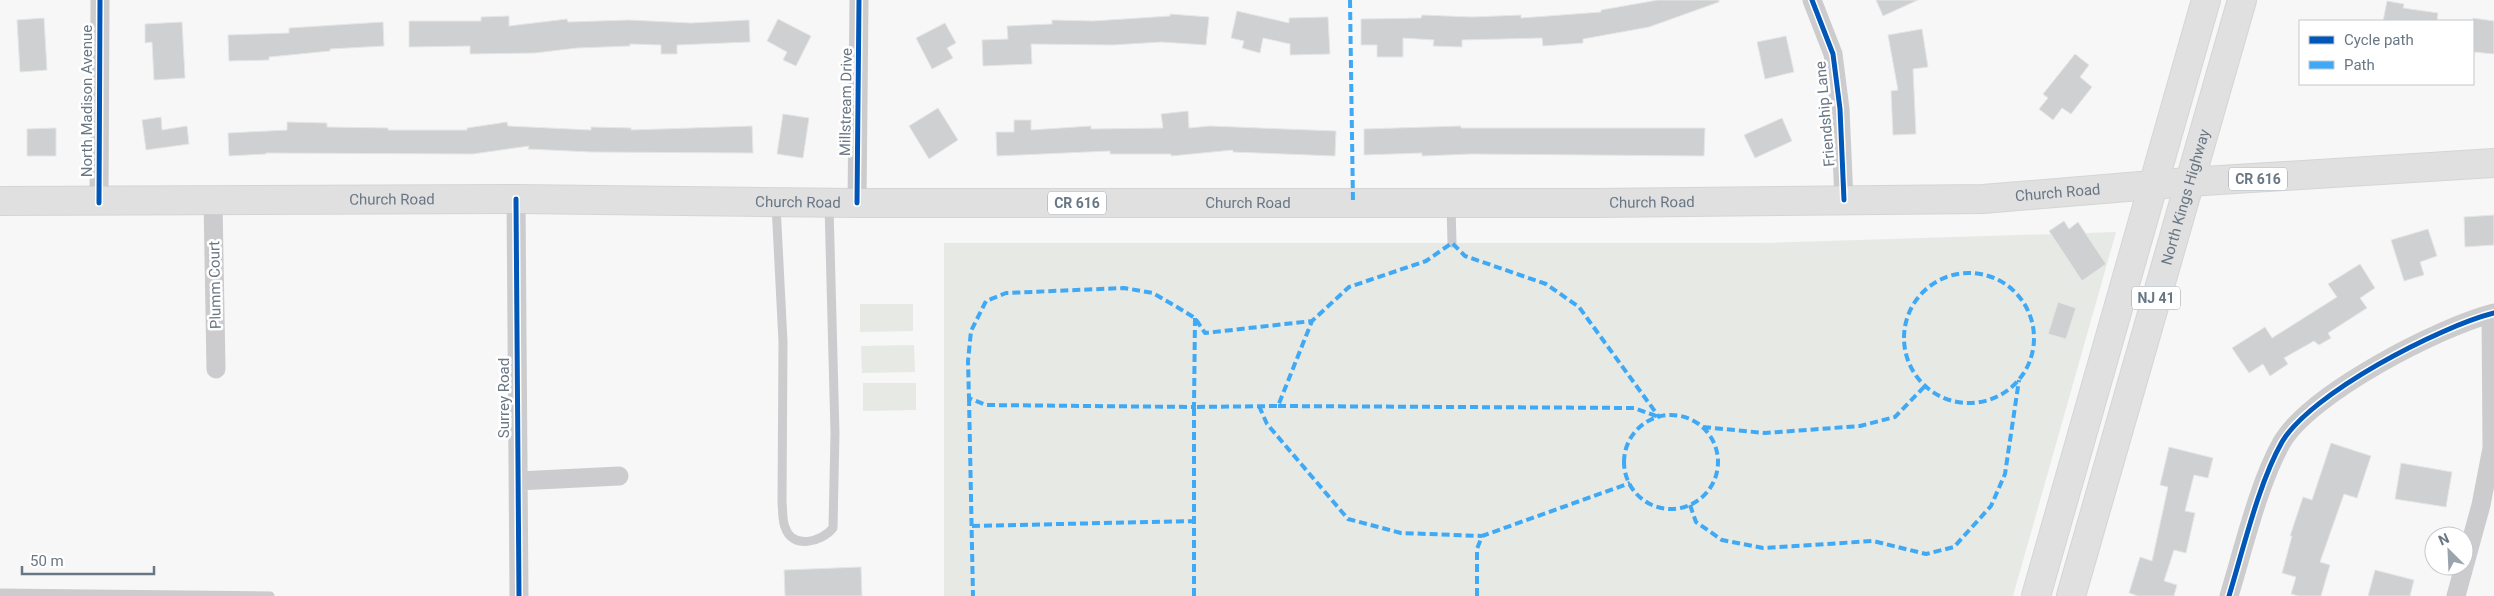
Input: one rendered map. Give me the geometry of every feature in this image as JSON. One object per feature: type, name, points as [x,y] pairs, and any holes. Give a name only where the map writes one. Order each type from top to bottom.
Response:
[{"type":"main road","name":"NJ 41","points":[[2036,596],[2206,0]]},
{"type":"main road","name":"North Kings Highway","points":[[2071,596],[2188,182],[2242,0]]},
{"type":"main road","name":"Church Road","points":[[0,201],[99,203],[516,199],[829,203],[1451,204],[1983,199],[2188,182],[2494,163]]},
{"type":"street","name":"North Madison Avenue","points":[[99,203],[100,0]]},
{"type":"street","name":"Millstream Drive","points":[[857,203],[859,0]]},
{"type":"street","name":"Friendship Lane","points":[[1812,0],[1833,54],[1840,109],[1844,200]]},
{"type":"street","name":"Surrey Road","points":[[516,199],[519,596]]},
{"type":"street","name":"Plumm Court","points":[[213,201],[216,369]]},
{"type":"street","points":[[2229,596],[2264,484],[2283,441],[2310,411],[2405,349],[2450,328],[2492,314],[2492,448],[2488,506],[2456,596]]},
{"type":"street","points":[[518,481],[619,476]]},
{"type":"lane","points":[[776,202],[783,342],[782,503],[785,528],[793,538],[808,542],[828,535],[833,528],[835,433],[829,203]]},
{"type":"lane","points":[[1451,204],[1452,243]]},
{"type":"lane","points":[[0,593],[270,596]]},
{"type":"shaded area","points":[[2116,232],[2013,596],[944,596],[944,243],[1766,243]]},
{"type":"shaded area","points":[[860,304],[913,304],[913,331],[860,332]]},
{"type":"shaded area","points":[[914,345],[915,372],[862,373],[861,346]]},
{"type":"shaded area","points":[[863,383],[916,383],[916,410],[863,411]]},
{"type":"building","points":[[1658,0],[1719,0],[1719,2],[1649,27],[1583,39],[1583,43],[1543,46],[1542,38],[1462,40],[1462,47],[1433,46],[1434,40],[1403,38],[1403,57],[1377,57],[1377,45],[1361,45],[1361,19],[1421,18],[1422,15],[1472,17],[1521,15],[1521,18],[1601,12],[1601,10]]},
{"type":"building","points":[[1876,0],[1918,0],[1883,16]]},
{"type":"building","points":[[2387,1],[2404,4],[2403,8],[2438,13],[2437,20],[2383,20]]},
{"type":"building","points":[[1237,11],[1289,23],[1289,18],[1328,17],[1330,54],[1290,55],[1290,44],[1263,38],[1260,53],[1242,48],[1244,41],[1231,38]]},
{"type":"building","points":[[1170,14],[1209,17],[1206,45],[1161,42],[1113,45],[1031,44],[1032,64],[983,66],[982,40],[1008,39],[1007,26],[1052,24],[1052,20],[1093,21],[1170,16]]},
{"type":"building","points":[[509,16],[509,26],[567,19],[568,22],[629,20],[691,23],[749,20],[750,42],[677,45],[677,54],[661,54],[661,45],[630,44],[630,46],[577,48],[535,53],[470,54],[470,46],[409,47],[409,21],[481,21],[481,17]]},
{"type":"building","points":[[44,18],[47,70],[20,72],[17,20]]},
{"type":"building","points":[[2473,18],[2494,21],[2494,54],[2474,52]]},
{"type":"building","points":[[778,19],[811,36],[796,66],[783,60],[787,52],[767,41]]},
{"type":"building","points":[[182,22],[185,78],[154,80],[152,42],[145,43],[145,24]]},
{"type":"building","points":[[383,22],[384,46],[330,49],[330,51],[269,57],[269,60],[229,61],[228,35],[289,33],[289,28]]},
{"type":"building","points":[[945,23],[956,43],[947,48],[953,58],[932,69],[916,38]]},
{"type":"building","points":[[1922,29],[1928,67],[1913,69],[1916,134],[1893,135],[1891,91],[1898,90],[1888,35]]},
{"type":"building","points":[[1786,36],[1794,72],[1765,79],[1757,42]]},
{"type":"building","points":[[2075,54],[2089,65],[2080,77],[2092,87],[2071,114],[2062,108],[2053,120],[2039,109],[2048,98],[2043,94]]},
{"type":"building","points":[[938,108],[958,140],[929,159],[909,126]]},
{"type":"building","points":[[1188,111],[1189,128],[1210,126],[1336,131],[1335,156],[1233,152],[1233,150],[1171,156],[1171,154],[1110,154],[1110,151],[997,156],[996,132],[1014,132],[1014,120],[1031,120],[1031,130],[1091,126],[1091,129],[1163,128],[1161,114]]},
{"type":"building","points":[[783,114],[809,118],[803,158],[777,154]]},
{"type":"building","points":[[161,117],[162,130],[187,126],[189,144],[146,150],[142,120]]},
{"type":"building","points":[[1782,118],[1792,141],[1755,158],[1744,135]]},
{"type":"building","points":[[287,122],[327,123],[327,127],[388,128],[388,130],[467,130],[467,128],[507,122],[508,126],[591,130],[591,127],[631,128],[631,130],[752,126],[753,153],[591,152],[528,149],[529,146],[473,154],[266,153],[229,156],[228,133],[287,130]]},
{"type":"building","points":[[1461,126],[1461,128],[1705,128],[1704,156],[1471,154],[1422,156],[1422,153],[1364,155],[1364,129]]},
{"type":"building","points":[[56,128],[56,156],[27,156],[27,129]]},
{"type":"building","points":[[2494,215],[2494,245],[2465,247],[2464,217]]},
{"type":"building","points":[[2064,221],[2069,229],[2078,222],[2106,264],[2082,281],[2049,231]]},
{"type":"building","points":[[2428,229],[2437,256],[2420,262],[2424,275],[2404,281],[2391,240]]},
{"type":"building","points":[[2360,264],[2375,288],[2360,298],[2367,308],[2328,333],[2331,338],[2319,345],[2314,341],[2284,358],[2288,364],[2270,376],[2263,364],[2249,373],[2232,348],[2265,327],[2272,338],[2337,297],[2328,284]]},
{"type":"building","points":[[2058,302],[2076,308],[2066,339],[2048,334]]},
{"type":"building","points":[[2331,443],[2371,456],[2357,498],[2344,494],[2320,562],[2330,565],[2321,596],[2299,596],[2291,594],[2296,577],[2282,573],[2292,536],[2290,536],[2303,497],[2312,500]]},
{"type":"building","points":[[2169,447],[2213,458],[2208,478],[2194,475],[2185,511],[2195,513],[2186,553],[2174,550],[2164,581],[2177,585],[2174,596],[2138,596],[2129,593],[2140,557],[2152,561],[2168,487],[2160,485]]},
{"type":"building","points":[[2401,463],[2452,472],[2446,507],[2395,499]]},
{"type":"building","points":[[861,567],[862,596],[785,596],[784,570]]},
{"type":"building","points":[[2375,570],[2414,580],[2410,596],[2368,596]]},
{"type":"marked path","points":[[1350,0],[1353,203]]},
{"type":"marked path","points":[[1195,318],[1194,407],[986,405],[969,398],[968,361],[971,331],[986,301],[1006,293],[1124,288],[1153,293],[1195,318],[1205,333],[1312,321],[1349,287],[1426,261],[1452,243],[1465,256],[1546,284],[1579,307],[1659,417]]},
{"type":"marked path","points":[[1969,273],[1994,278],[2015,292],[2029,313],[2034,338],[2029,363],[2015,384],[1994,398],[1969,403],[1944,398],[1923,384],[1909,363],[1904,338],[1909,313],[1923,292],[1944,278],[1969,273]]},
{"type":"marked path","points":[[1194,596],[1194,407],[1278,406],[1312,321]]},
{"type":"marked path","points":[[1690,505],[1696,522],[1722,540],[1763,548],[1873,541],[1926,554],[1954,547],[1991,506],[2005,474],[2019,380]]},
{"type":"marked path","points":[[1703,427],[1765,433],[1860,426],[1895,417],[1925,386]]},
{"type":"marked path","points":[[969,398],[973,596]]},
{"type":"marked path","points":[[1259,406],[1267,424],[1348,519],[1401,533],[1482,536]]},
{"type":"marked path","points":[[1278,406],[1634,408],[1659,417]]},
{"type":"marked path","points":[[1671,415],[1689,419],[1704,429],[1714,444],[1718,462],[1714,480],[1704,495],[1689,505],[1671,509],[1653,505],[1638,495],[1628,480],[1624,462],[1628,444],[1638,429],[1653,419],[1671,415]]},
{"type":"marked path","points":[[1477,596],[1477,549],[1482,536],[1630,483]]},
{"type":"marked path","points":[[972,526],[1194,521]]},
{"type":"cycle path","points":[[99,203],[100,0]]},
{"type":"cycle path","points":[[857,203],[859,0]]},
{"type":"cycle path","points":[[1812,0],[1833,54],[1840,109],[1844,200]]},
{"type":"cycle path","points":[[516,199],[519,596]]},
{"type":"cycle path","points":[[2229,596],[2266,476],[2282,442],[2297,423],[2347,383],[2378,364],[2442,332],[2494,313]]}]
